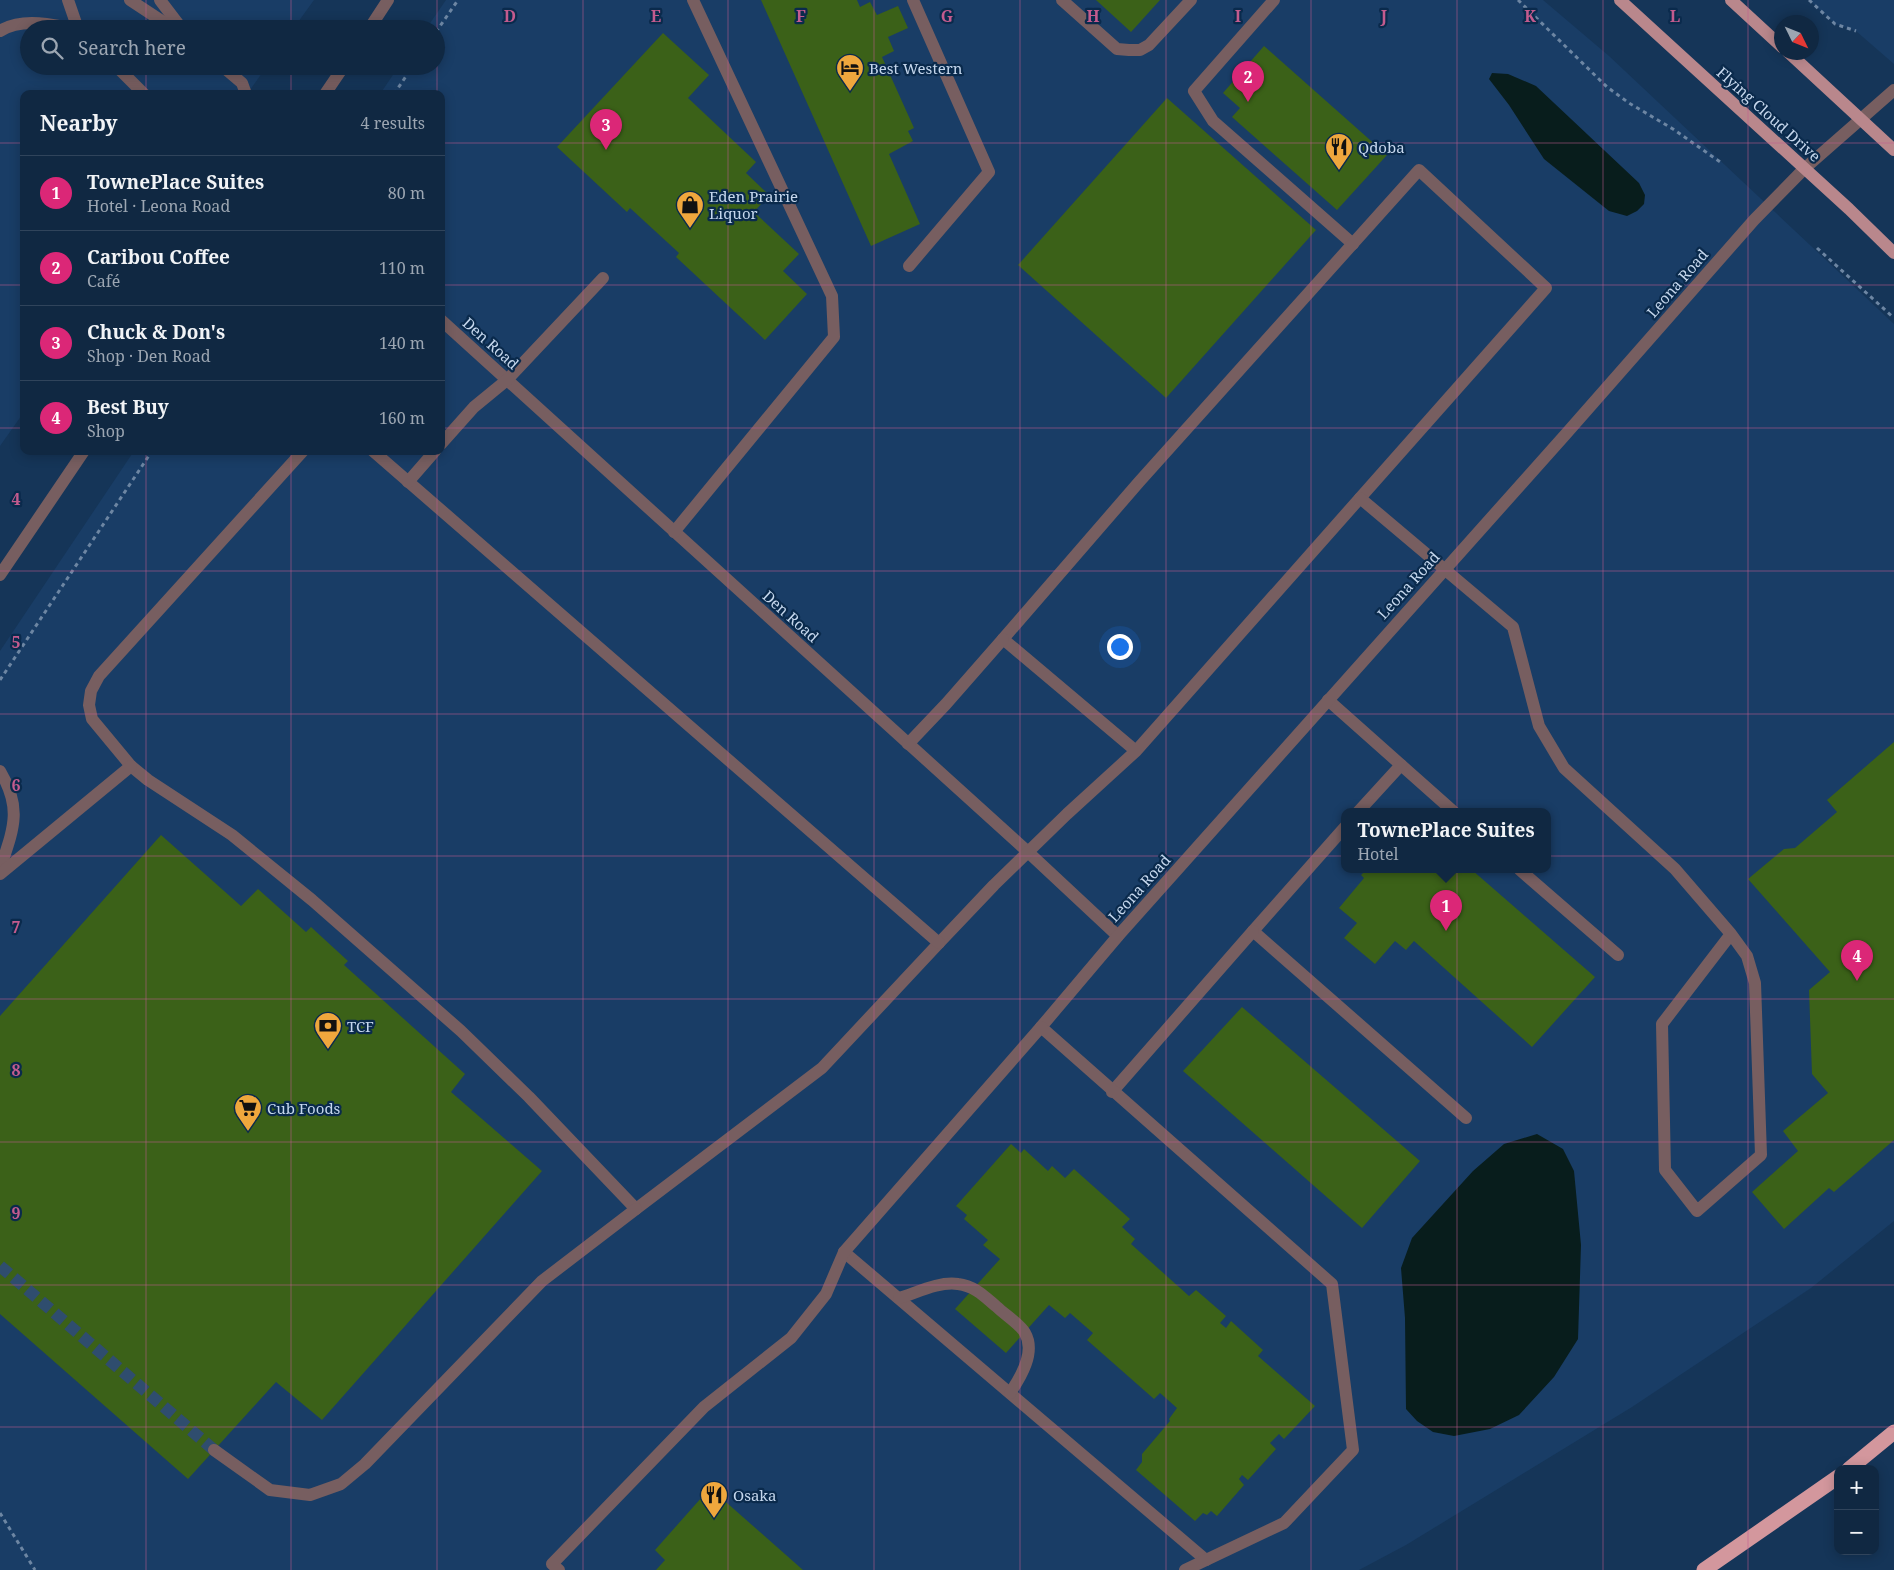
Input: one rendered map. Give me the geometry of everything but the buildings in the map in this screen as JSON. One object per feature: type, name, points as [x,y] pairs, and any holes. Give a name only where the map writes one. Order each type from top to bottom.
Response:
[{"type":"highway","points":[[1854,1465],[1894,1432]]},
{"type":"highway","points":[[1704,1570],[1834,1480]]},
{"type":"main road","name":"Flying Cloud Drive","points":[[1620,0],[1850,209],[1894,253]]},
{"type":"main road","points":[[1731,0],[1774,39]]},
{"type":"main road","points":[[1796,60],[1859,120],[1894,150]]},
{"type":"street","points":[[68,0],[74,20]]},
{"type":"street","points":[[130,0],[160,20]]},
{"type":"street","points":[[160,0],[175,20]]},
{"type":"street","points":[[375,20],[388,0]]},
{"type":"street","points":[[674,532],[834,336],[832,296],[693,0]]},
{"type":"street","points":[[909,266],[989,172],[913,0]]},
{"type":"street","points":[[1062,0],[1117,49],[1129,50],[1140,50],[1149,45],[1191,0]]},
{"type":"street","points":[[1274,0],[1194,91],[1213,121],[1353,244]]},
{"type":"street","points":[[0,30],[9,25],[20,23]]},
{"type":"street","points":[[125,75],[140,90]]},
{"type":"street","points":[[233,75],[242,83],[245,90]]},
{"type":"street","points":[[329,90],[338,75]]},
{"type":"street","name":"Leona Road","points":[[559,1570],[552,1564],[704,1407],[791,1338],[826,1294],[844,1252],[1118,936],[1754,220],[1804,169],[1894,90]]},
{"type":"street","points":[[214,1450],[270,1490],[310,1495],[341,1484],[365,1464],[542,1281],[822,1068],[938,943],[1028,852],[1136,751],[1546,288],[1419,170],[1139,482],[946,704],[908,744]]},
{"type":"street","points":[[445,440],[474,407],[507,380],[603,278]]},
{"type":"street","name":"Den Road","points":[[445,324],[1028,852],[1118,936]]},
{"type":"street","points":[[0,575],[81,455]]},
{"type":"street","points":[[298,455],[99,676],[92,691],[89,704],[92,719],[131,766],[148,780],[232,835],[312,900],[461,1031],[636,1209]]},
{"type":"street","points":[[378,455],[938,943]]},
{"type":"street","points":[[408,482],[432,455]]},
{"type":"street","points":[[1360,498],[1513,626],[1539,726],[1564,768],[1675,869],[1732,934],[1747,956],[1755,982],[1761,1155],[1697,1211],[1665,1170],[1662,1024],[1732,934]]},
{"type":"street","points":[[1002,638],[1136,751]]},
{"type":"street","points":[[1328,700],[1449,808]]},
{"type":"street","points":[[1362,808],[1401,765]]},
{"type":"street","points":[[0,874],[131,766]]},
{"type":"street","points":[[0,771],[12,796],[14,808],[12,832],[0,869]]},
{"type":"street","points":[[1112,1092],[1341,832]]},
{"type":"street","points":[[1523,873],[1618,955]]},
{"type":"street","points":[[1253,931],[1466,1118]]},
{"type":"street","points":[[1041,1027],[1112,1092],[1332,1284],[1354,1450],[1284,1523],[1185,1570]]},
{"type":"street","points":[[844,1252],[1206,1560]]},
{"type":"street","points":[[899,1298],[937,1286],[957,1283],[974,1288],[1025,1331],[1029,1343],[1027,1362],[1020,1379],[1010,1393]]},
{"type":"path","points":[[444,20],[458,0]]},
{"type":"path","points":[[1518,0],[1607,87],[1629,103],[1673,129],[1722,164]]},
{"type":"path","points":[[1809,0],[1835,24],[1856,31]]},
{"type":"path","points":[[397,90],[407,75]]},
{"type":"path","points":[[1817,248],[1894,318]]},
{"type":"path","points":[[0,680],[149,455]]},
{"type":"path","points":[[0,1513],[35,1570]]},
{"type":"shaded area","points":[[0,0],[314,0],[300,20],[20,20],[20,75],[261,75],[250,90],[20,90],[20,418],[0,446]]},
{"type":"shaded area","points":[[446,0],[1543,0],[1609,56],[1894,324],[1894,1221],[1811,1288],[1632,1407],[1406,1545],[1359,1570],[0,1570],[0,651],[131,455],[445,455],[445,90],[383,90],[393,75],[445,75],[445,20],[432,20]]},
{"type":"shaded area","points":[[1809,0],[1894,0],[1894,64],[1856,31],[1835,24]]},
{"type":"shaded area","points":[[1492,73],[1508,74],[1536,86],[1639,183],[1645,195],[1644,204],[1637,211],[1627,216],[1609,211],[1544,159],[1509,105],[1489,79]]},
{"type":"shaded area","points":[[1537,1134],[1563,1149],[1574,1171],[1581,1245],[1578,1339],[1554,1377],[1519,1415],[1490,1429],[1454,1436],[1433,1432],[1417,1421],[1406,1409],[1405,1318],[1401,1268],[1412,1238],[1473,1171],[1504,1144]]},
{"type":"tunnel","points":[[0,1266],[214,1450]]},
{"type":"place","name":"Best Western","points":[[850,92]]},
{"type":"place","name":"Caribou Coffee","points":[[1248,102]]},
{"type":"place","name":"Chuck & Don's","points":[[606,150]]},
{"type":"place","name":"Qdoba","points":[[1339,171]]},
{"type":"place","name":"Eden Prairie Liquor","points":[[690,229]]},
{"type":"place","name":"TownePlace Suites","points":[[1446,931]]},
{"type":"place","name":"Best Buy","points":[[1857,981]]},
{"type":"place","name":"TCF","points":[[328,1050]]},
{"type":"place","name":"Cub Foods","points":[[248,1132]]},
{"type":"place","name":"Osaka","points":[[714,1519]]}]
